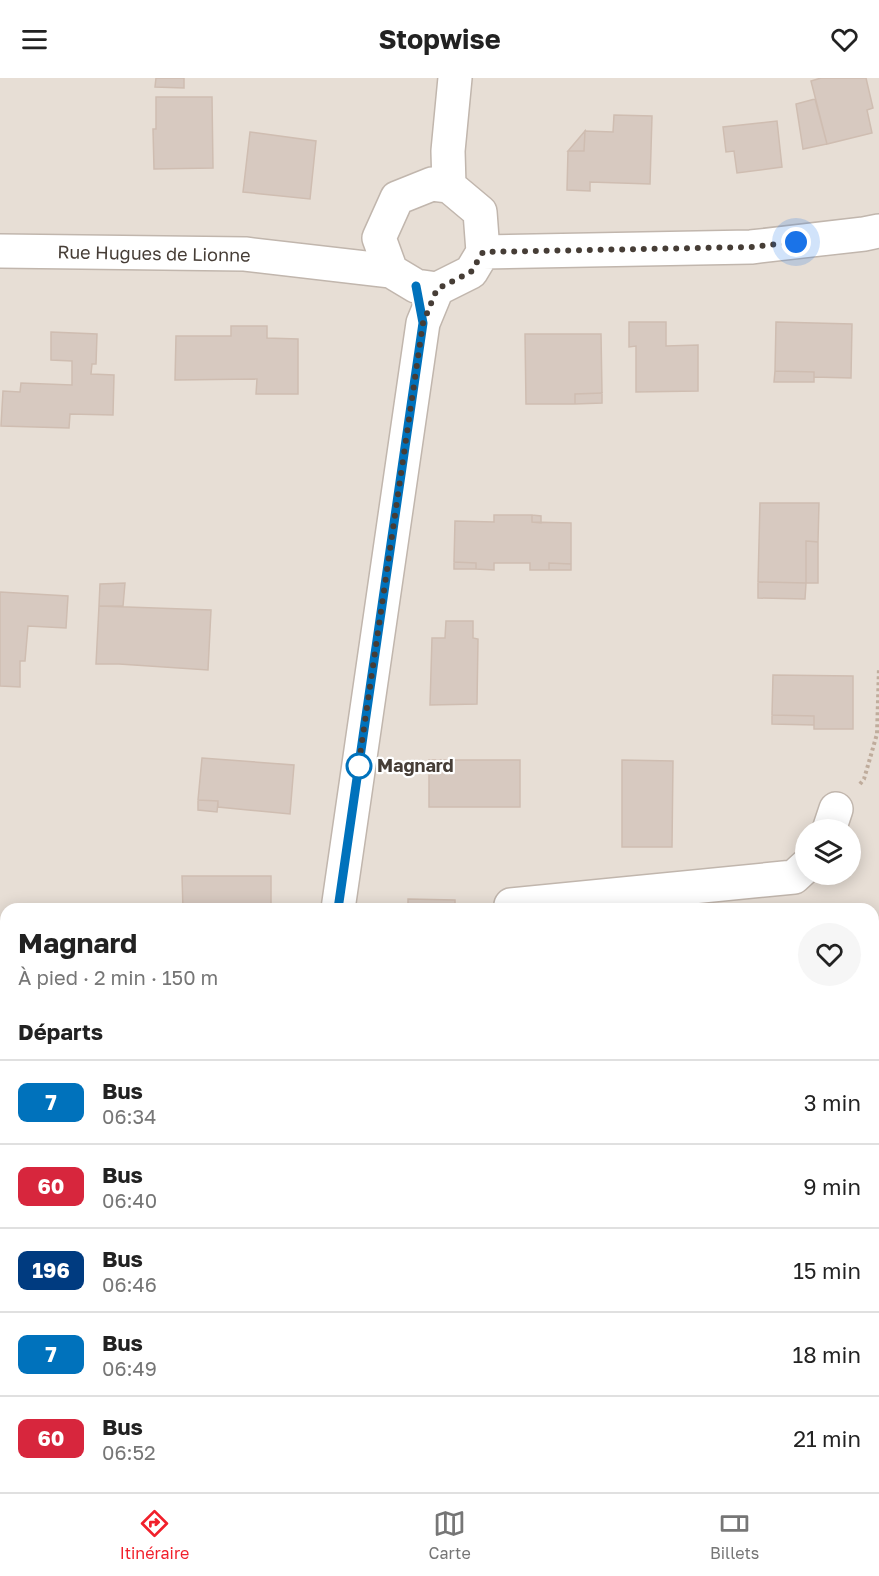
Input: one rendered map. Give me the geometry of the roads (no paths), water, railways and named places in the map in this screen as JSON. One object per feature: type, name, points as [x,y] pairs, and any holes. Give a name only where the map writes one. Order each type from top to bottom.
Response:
[{"type":"street","points":[[441,185],[448,151],[455,78]]},
{"type":"street","points":[[339,903],[423,323],[415,282],[379,238],[397,198],[441,185]]},
{"type":"street","points":[[415,282],[471,272],[483,252],[480,212],[441,185]]},
{"type":"street","points":[[483,252],[751,247],[879,231]]},
{"type":"street","name":"Rue Hugues de Lionne","points":[[308,260],[379,238]]},
{"type":"street","name":"Rue Hugues de Lionne","points":[[0,251],[245,254],[308,260],[415,282]]},
{"type":"street","points":[[531,903],[795,876]]},
{"type":"place","name":"Magnard","points":[[359,766]]}]
